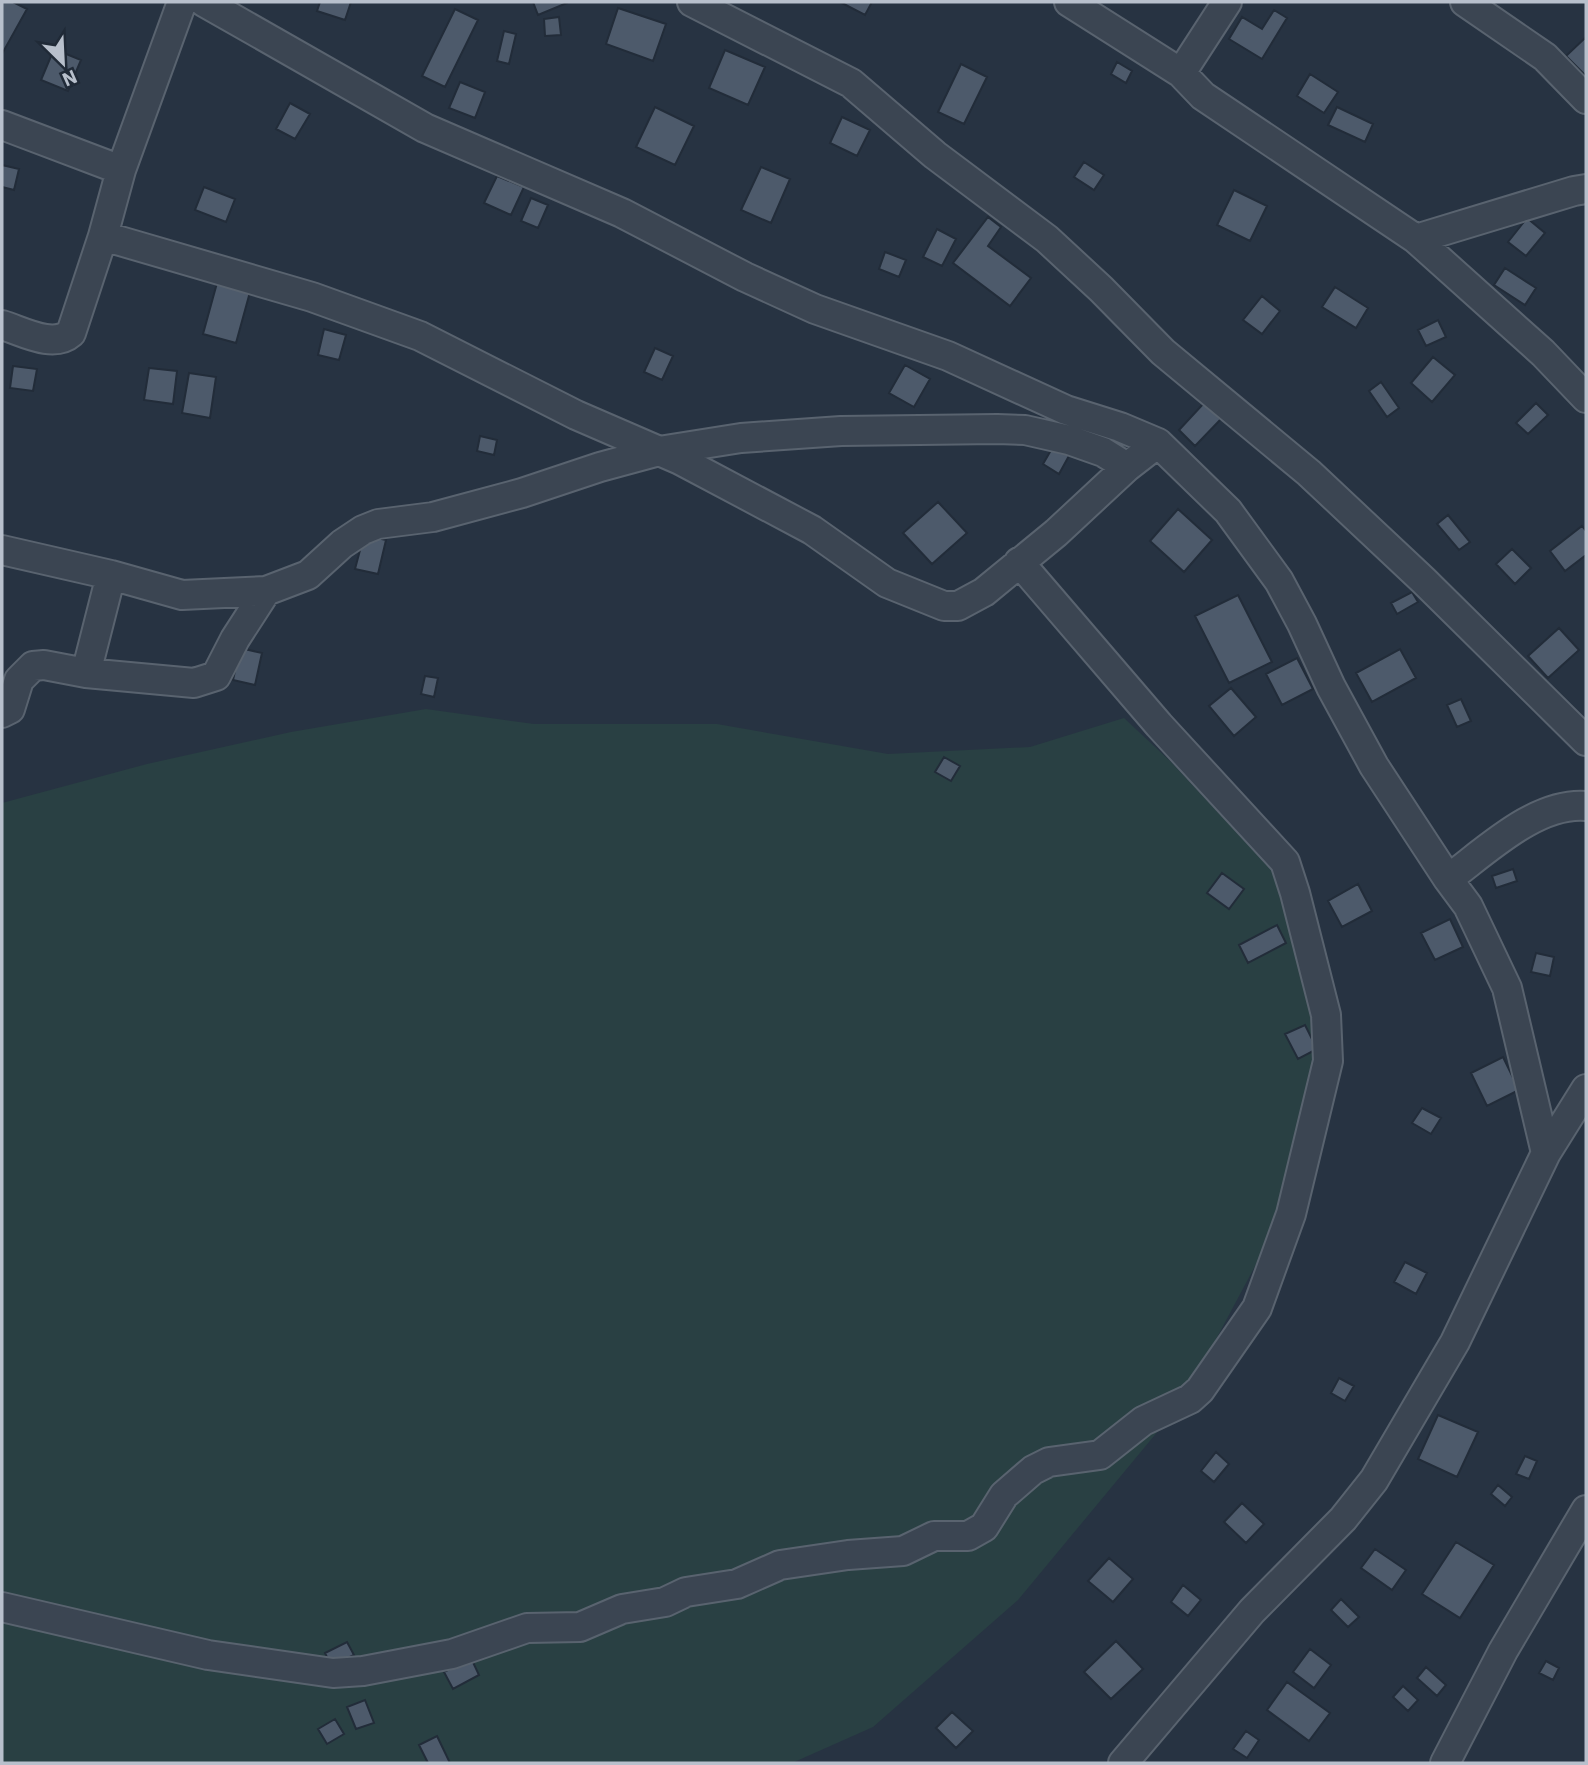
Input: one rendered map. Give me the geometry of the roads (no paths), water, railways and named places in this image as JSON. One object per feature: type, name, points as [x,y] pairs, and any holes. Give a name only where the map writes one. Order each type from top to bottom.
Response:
[{"type":"street","points":[[2,325],[54,341],[64,339],[71,333],[103,236],[121,170],[182,2]]},
{"type":"street","points":[[204,2],[425,128],[622,213],[745,277],[815,309],[947,356],[1066,411],[1120,426],[1158,443],[1228,511],[1279,582],[1374,766],[1468,906],[1507,988],[1546,1153]]},
{"type":"street","points":[[1069,2],[1181,73],[1203,96],[1416,239],[1543,353],[1586,398]]},
{"type":"street","points":[[1181,73],[1227,2]]},
{"type":"street","points":[[1465,2],[1545,57],[1586,99]]},
{"type":"street","points":[[697,3],[851,83],[935,155],[1038,232],[1101,289],[1163,352],[1337,500],[1433,589],[1586,739]]},
{"type":"street","points":[[2,125],[121,170]]},
{"type":"street","points":[[1416,239],[1586,189]]},
{"type":"street","points":[[103,236],[313,297],[420,336],[576,415],[680,460],[812,530],[887,583],[934,603],[958,607],[984,592],[1158,443]]},
{"type":"street","points":[[2,550],[111,575],[182,595],[266,591],[308,575],[342,544],[363,530],[379,524],[433,517],[522,494],[600,467],[659,451],[741,438],[841,431],[1025,430],[1069,440],[1103,452],[1127,467]]},
{"type":"street","points":[[2,1607],[208,1654],[333,1673],[363,1671],[452,1654],[527,1629],[580,1627],[622,1609],[665,1602],[686,1592],[737,1584],[780,1565],[848,1555],[903,1551],[934,1536],[968,1536],[984,1527],[1004,1495],[1033,1470],[1049,1462],[1100,1455],[1143,1421],[1190,1399],[1200,1390],[1257,1308],[1291,1214],[1328,1061],[1326,1015],[1295,893],[1284,862],[1159,725],[1019,562]]},
{"type":"street","points":[[86,673],[111,575]]},
{"type":"street","points":[[2,713],[10,709],[19,680],[33,666],[44,665],[86,673],[194,683],[216,676],[235,639],[266,591]]},
{"type":"street","points":[[1448,879],[1527,822],[1560,808],[1586,806]]},
{"type":"street","points":[[1123,1763],[1252,1611],[1343,1519],[1374,1480],[1455,1342],[1546,1153],[1586,1088]]},
{"type":"street","points":[[1445,1763],[1503,1651],[1586,1510]]}]
